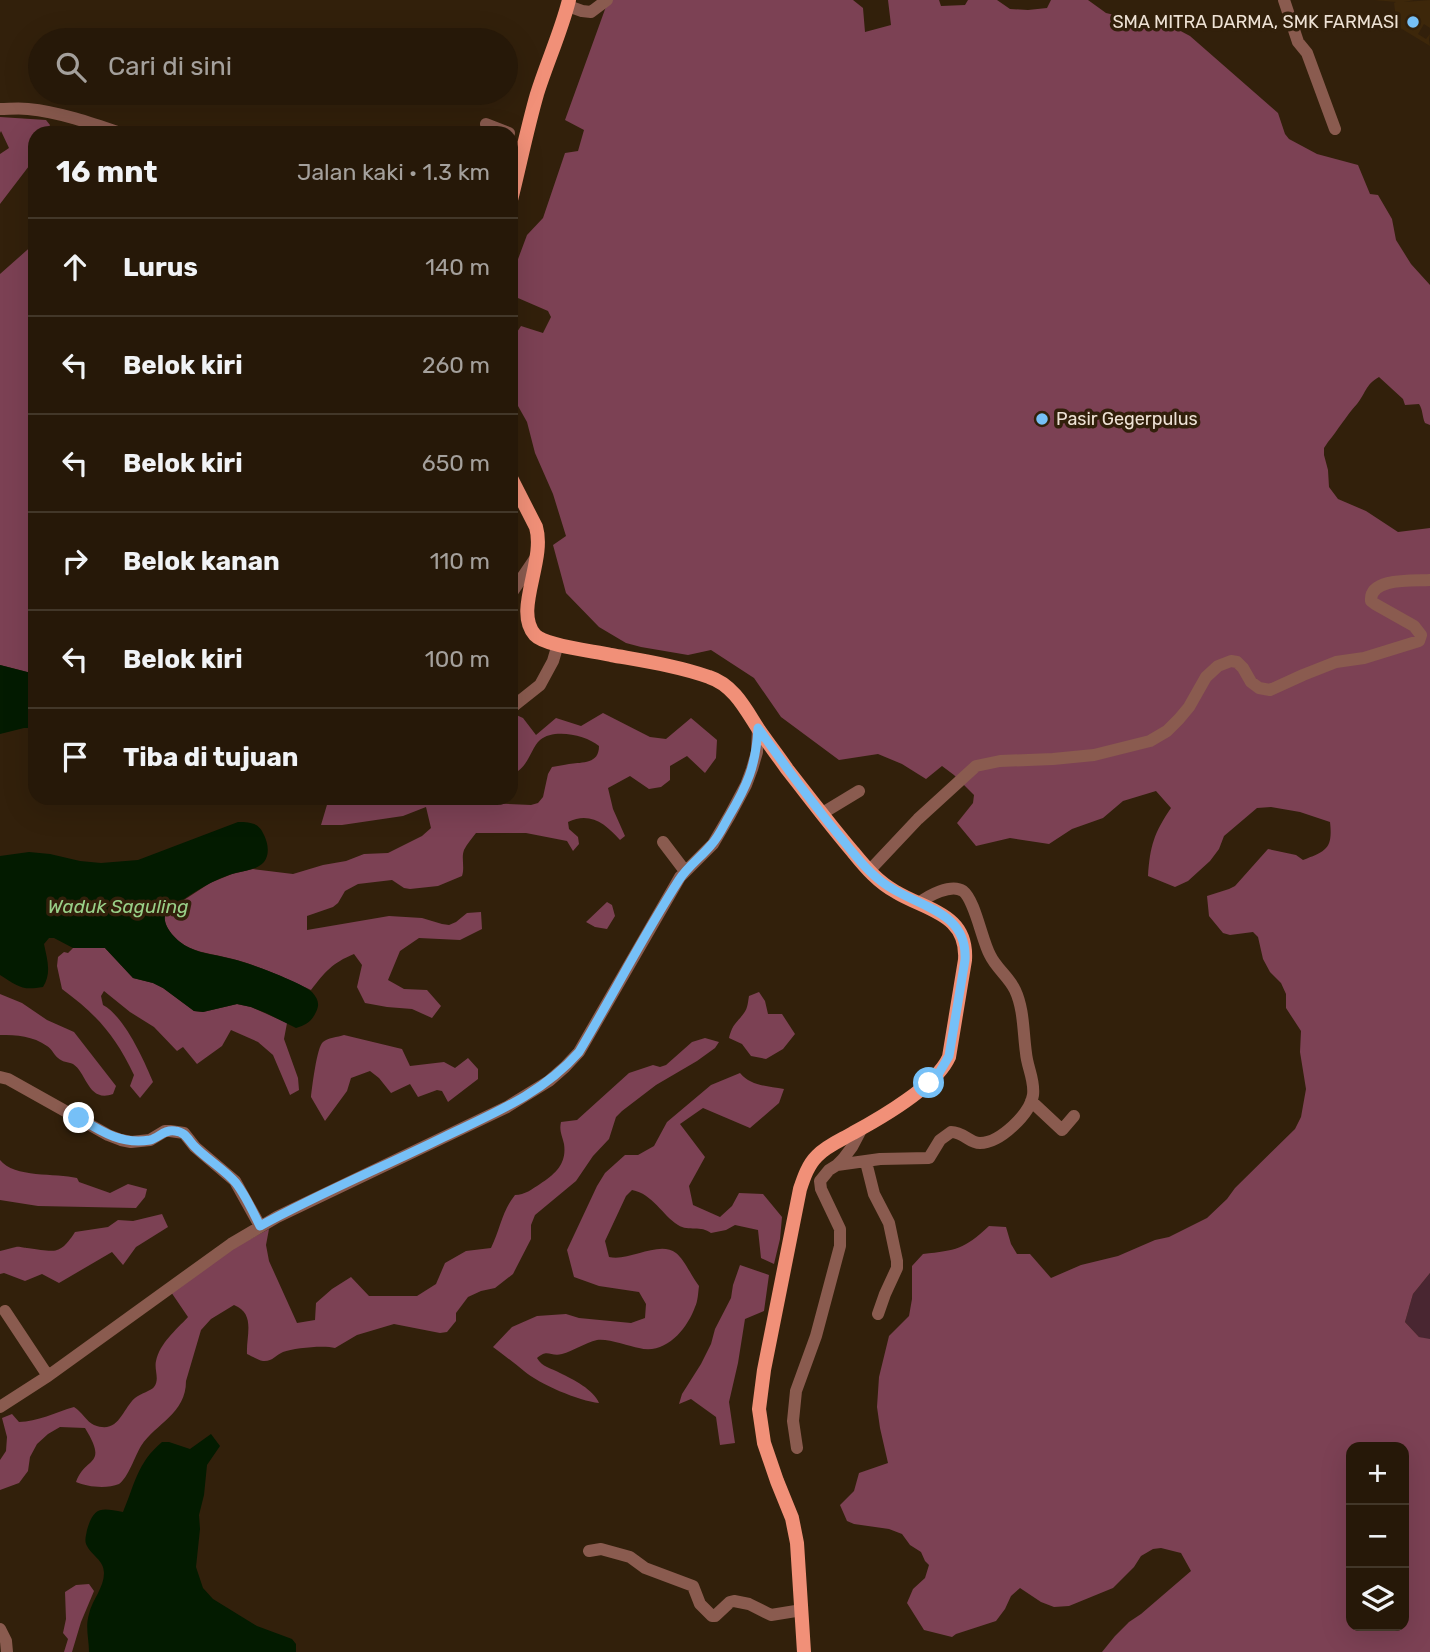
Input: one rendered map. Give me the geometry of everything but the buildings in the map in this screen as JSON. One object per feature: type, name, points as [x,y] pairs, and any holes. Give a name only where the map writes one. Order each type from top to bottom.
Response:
[{"type":"main road","points":[[518,129],[538,91],[568,3]]},
{"type":"main road","points":[[518,492],[538,534],[538,554],[526,611],[529,627],[538,638],[681,669],[718,681],[744,706],[821,814],[869,871],[894,891],[948,918],[957,926],[966,948],[949,1056],[939,1073],[929,1083],[862,1128],[819,1153],[804,1177],[797,1202],[759,1409],[764,1443],[792,1518],[797,1543],[804,1652]]},
{"type":"street","points":[[568,3],[582,11],[591,12],[607,0]]},
{"type":"street","points":[[1284,0],[1298,42],[1307,53],[1335,129]]},
{"type":"street","points":[[0,109],[42,111],[100,126]]},
{"type":"street","points":[[486,124],[491,126]]},
{"type":"street","points":[[518,584],[538,554]]},
{"type":"street","points":[[869,871],[976,766],[1000,761],[1094,755],[1150,741],[1167,731],[1179,719],[1206,677],[1218,666],[1231,661],[1237,662],[1251,682],[1259,688],[1270,690],[1336,662],[1364,658],[1419,641],[1422,635],[1414,626],[1375,604],[1370,596],[1378,587],[1391,582],[1430,580]]},
{"type":"street","points":[[518,702],[540,685],[550,668],[558,644]]},
{"type":"street","points":[[0,1407],[260,1226],[507,1107],[565,1068],[579,1052],[685,871],[713,844],[746,785],[757,752],[758,728]]},
{"type":"street","points":[[821,814],[859,791]]},
{"type":"street","points":[[663,842],[685,871]]},
{"type":"street","points":[[797,1448],[793,1421],[796,1391],[816,1336],[840,1246],[840,1229],[822,1193],[820,1181],[829,1170],[838,1165],[880,1159],[929,1158],[940,1140],[951,1132],[964,1134],[975,1142],[986,1142],[1015,1125],[1031,1101],[1033,1093],[1020,1004],[1015,989],[989,954],[966,895],[963,891],[952,888],[937,892],[919,903]]},
{"type":"street","points":[[0,1077],[121,1140],[150,1140],[165,1131],[184,1133],[195,1147],[235,1181],[260,1226]]},
{"type":"street","points":[[1031,1101],[1061,1129],[1074,1116]]},
{"type":"street","points":[[838,1165],[862,1128]]},
{"type":"street","points":[[866,1162],[874,1194],[889,1223],[897,1261],[897,1268],[878,1314]]},
{"type":"street","points":[[5,1311],[48,1376]]},
{"type":"street","points":[[589,1551],[600,1548],[630,1557],[645,1568],[693,1586],[700,1604],[712,1616],[734,1601],[749,1604],[771,1615],[802,1610]]},
{"type":"street","points":[[0,1629],[7,1652]]},
{"type":"shaded area","points":[[611,0],[853,0],[863,8],[865,32],[891,25],[888,0],[939,0],[941,6],[965,5],[968,0],[997,0],[1010,9],[1028,10],[1047,8],[1051,0],[1088,0],[1106,13],[1173,27],[1190,36],[1278,113],[1289,139],[1317,154],[1358,165],[1370,194],[1378,195],[1392,219],[1396,240],[1411,264],[1430,285],[1430,425],[1425,423],[1419,404],[1405,405],[1403,399],[1379,377],[1368,386],[1328,442],[1324,455],[1329,487],[1338,499],[1366,511],[1398,532],[1430,528],[1430,1273],[1413,1294],[1405,1322],[1419,1337],[1430,1339],[1430,1652],[1102,1652],[1129,1622],[1191,1571],[1181,1553],[1161,1548],[1141,1556],[1113,1588],[1069,1606],[1054,1607],[1020,1588],[1011,1596],[996,1621],[952,1637],[924,1630],[907,1603],[913,1589],[925,1578],[929,1565],[921,1552],[910,1545],[902,1534],[847,1521],[840,1505],[854,1491],[859,1473],[888,1463],[877,1407],[879,1377],[889,1336],[909,1316],[912,1266],[923,1254],[959,1248],[989,1226],[1006,1227],[1017,1254],[1030,1254],[1051,1278],[1081,1265],[1118,1256],[1169,1237],[1207,1218],[1295,1129],[1301,1117],[1306,1089],[1300,1052],[1301,1031],[1286,1008],[1286,994],[1281,983],[1270,972],[1263,959],[1258,937],[1253,932],[1230,935],[1223,933],[1209,916],[1207,896],[1235,886],[1268,849],[1296,855],[1303,860],[1322,851],[1329,844],[1330,822],[1300,812],[1271,807],[1257,808],[1224,836],[1210,861],[1188,881],[1175,887],[1148,876],[1154,840],[1171,808],[1156,791],[1123,801],[1103,818],[1072,829],[1049,844],[1010,838],[976,846],[957,823],[973,803],[974,795],[942,766],[926,779],[902,764],[878,754],[839,760],[781,717],[754,678],[711,650],[688,655],[641,647],[626,643],[599,627],[566,593],[553,545],[566,536],[553,494],[535,453],[527,422],[518,406],[518,330],[521,326],[543,333],[551,317],[548,311],[518,298],[518,259],[527,235],[543,218],[565,153],[578,151],[584,130],[565,120],[608,1]]},
{"type":"shaded area","name":"SMA MITRA DARMA, SMK FARMASI","points":[[1374,0],[1430,0],[1430,28],[1424,24],[1418,34],[1426,39],[1430,34],[1430,46],[1397,26],[1396,2]]},
{"type":"shaded area","points":[[0,117],[46,120],[50,125],[28,126],[28,167],[0,204],[0,154],[9,148],[1,131],[0,133]]},
{"type":"shaded area","points":[[28,249],[28,672],[0,665],[0,274]]},
{"type":"shaded area","points":[[603,713],[650,737],[666,739],[691,718],[717,740],[716,758],[705,773],[687,756],[670,766],[670,780],[661,787],[649,789],[630,776],[608,788],[613,809],[625,836],[620,840],[603,824],[583,818],[568,822],[569,829],[578,837],[579,844],[573,851],[567,841],[526,833],[476,833],[464,850],[462,876],[438,886],[410,889],[392,880],[358,884],[345,891],[333,907],[307,916],[307,930],[389,916],[422,918],[449,925],[467,913],[481,912],[482,929],[460,940],[419,938],[400,951],[388,980],[404,989],[427,990],[441,1006],[432,1018],[412,1009],[365,1003],[357,987],[362,965],[354,954],[330,969],[311,990],[253,965],[190,948],[175,938],[167,927],[167,911],[210,883],[232,874],[253,869],[293,874],[364,854],[388,853],[422,836],[431,828],[426,807],[403,816],[342,825],[321,825],[327,805],[531,805],[538,803],[543,797],[552,767],[593,759],[599,746],[578,736],[553,734],[540,740],[518,771],[518,716],[523,718],[536,735],[556,718],[581,726]]},
{"type":"shaded area","points":[[607,902],[612,905],[615,916],[607,929],[586,922]]},
{"type":"shaded area","points":[[73,948],[105,948],[133,978],[163,988],[194,1011],[203,1012],[237,1004],[251,1007],[287,1023],[284,1039],[298,1078],[299,1090],[290,1095],[273,1055],[258,1042],[231,1030],[222,1046],[197,1064],[183,1047],[177,1051],[154,1027],[104,991],[101,996],[103,1005],[126,1028],[153,1082],[140,1098],[130,1086],[134,1075],[120,1048],[95,1017],[62,989],[57,966],[58,957]]},
{"type":"shaded area","points":[[759,992],[765,1001],[768,1014],[782,1014],[795,1034],[783,1049],[766,1059],[751,1056],[742,1044],[729,1038],[733,1026],[746,1009],[749,996]]},
{"type":"shaded area","points":[[0,994],[74,1032],[116,1086],[113,1094],[105,1096],[93,1091],[78,1068],[60,1059],[42,1043],[25,1037],[0,1035]]},
{"type":"shaded area","points":[[344,1035],[402,1049],[410,1066],[444,1062],[455,1068],[468,1058],[478,1069],[478,1079],[448,1102],[442,1091],[437,1090],[418,1097],[410,1084],[391,1093],[370,1071],[351,1078],[347,1091],[325,1121],[311,1097],[317,1059],[323,1042]]},
{"type":"shaded area","points":[[705,1038],[719,1042],[715,1048],[656,1085],[616,1117],[609,1139],[576,1181],[535,1215],[531,1225],[531,1239],[513,1274],[495,1288],[468,1297],[447,1332],[394,1324],[357,1335],[335,1348],[294,1349],[263,1361],[247,1354],[248,1319],[241,1309],[234,1305],[211,1319],[201,1330],[181,1402],[147,1438],[119,1484],[97,1487],[76,1482],[93,1460],[95,1449],[85,1428],[60,1427],[37,1444],[30,1457],[28,1471],[19,1483],[0,1490],[0,1460],[6,1451],[7,1437],[2,1418],[12,1414],[19,1422],[26,1422],[74,1407],[94,1425],[109,1427],[115,1424],[135,1398],[154,1387],[157,1381],[156,1361],[161,1348],[188,1317],[171,1292],[224,1253],[269,1229],[266,1245],[269,1261],[297,1323],[315,1320],[316,1303],[351,1277],[369,1296],[417,1296],[436,1284],[445,1263],[466,1251],[491,1248],[515,1195],[531,1190],[559,1168],[564,1157],[561,1122],[577,1120],[629,1073],[653,1065],[666,1065],[692,1042]]},
{"type":"shaded area","points":[[740,1073],[754,1083],[784,1089],[779,1103],[750,1128],[703,1108],[680,1124],[705,1157],[689,1186],[693,1205],[720,1217],[732,1206],[739,1193],[763,1194],[782,1217],[774,1264],[761,1258],[758,1230],[735,1225],[711,1233],[703,1229],[682,1227],[672,1221],[652,1200],[632,1190],[626,1196],[605,1241],[609,1257],[626,1257],[661,1249],[679,1256],[699,1286],[696,1305],[681,1331],[658,1348],[639,1348],[597,1340],[562,1354],[547,1353],[537,1358],[544,1365],[582,1385],[599,1403],[570,1395],[539,1381],[493,1347],[512,1327],[537,1316],[566,1314],[579,1318],[631,1323],[645,1318],[646,1304],[639,1292],[599,1286],[574,1277],[567,1250],[605,1173],[625,1155],[638,1155],[654,1146],[667,1122],[711,1085]]},
{"type":"shaded area","points":[[0,1160],[15,1170],[77,1178],[79,1182],[110,1193],[128,1184],[147,1189],[145,1197],[136,1208],[38,1206],[0,1200]]},
{"type":"shaded area","points":[[162,1214],[168,1227],[136,1247],[123,1265],[112,1252],[59,1283],[42,1274],[25,1281],[0,1274],[0,1251],[18,1247],[60,1249],[75,1232],[108,1227],[118,1220],[133,1221]]},
{"type":"shaded area","points":[[740,1265],[769,1275],[764,1311],[745,1319],[729,1402],[735,1443],[720,1445],[716,1417],[691,1399],[679,1404],[711,1344],[715,1329],[731,1298]]},
{"type":"shaded area","points":[[1430,1273],[1429,1340],[1419,1337],[1405,1322],[1413,1294]]},
{"type":"shaded area","points":[[89,1584],[94,1591],[72,1652],[64,1652],[68,1639],[63,1633],[66,1619],[65,1592],[76,1585]]},
{"type":"water","points":[[0,665],[28,672],[28,728],[0,734]]},
{"type":"water","name":"Waduk Saguling","points":[[238,822],[254,824],[262,831],[268,848],[264,862],[252,869],[221,878],[197,891],[167,911],[165,922],[175,938],[190,948],[262,968],[307,988],[317,999],[318,1006],[313,1018],[306,1024],[296,1028],[266,1013],[237,1004],[203,1012],[194,1011],[163,988],[133,978],[105,948],[73,948],[54,938],[49,938],[44,944],[48,971],[43,987],[20,987],[0,975],[0,856],[29,852],[101,863],[138,860]]},
{"type":"water","points":[[211,1434],[220,1446],[207,1465],[199,1515],[196,1567],[203,1588],[213,1599],[257,1626],[292,1639],[296,1644],[296,1652],[89,1652],[88,1619],[104,1573],[100,1561],[86,1542],[92,1516],[99,1510],[123,1512],[142,1466],[162,1442],[190,1449]]},
{"type":"place","name":"SMA MITRA DARMA, SMK FARMASI","points":[[1413,22]]},
{"type":"place","name":"Pasir Gegerpulus","points":[[1042,419]]},
{"type":"route","points":[[79,1118],[108,1135],[131,1142],[150,1140],[165,1131],[184,1133],[195,1147],[235,1181],[260,1226],[507,1107],[549,1081],[579,1052],[680,877],[713,844],[730,815],[752,769],[757,752],[758,728],[821,814],[869,871],[894,891],[948,918],[961,933],[966,948],[965,960],[949,1056],[929,1083]]}]
